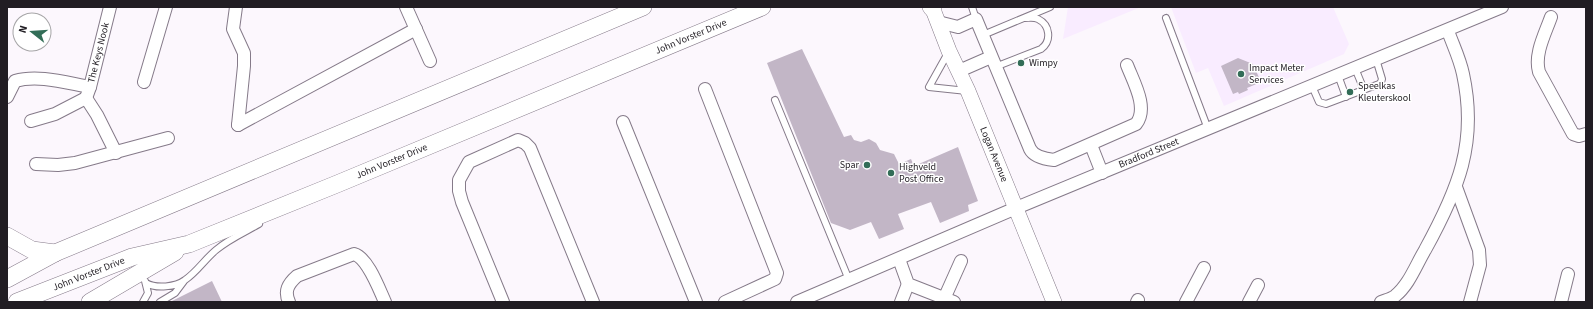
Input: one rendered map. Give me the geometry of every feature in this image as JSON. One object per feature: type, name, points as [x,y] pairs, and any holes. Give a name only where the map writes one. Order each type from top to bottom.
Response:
[{"type":"main road","points":[[18,302],[8,277],[55,253],[643,7]]},
{"type":"main road","name":"John Vorster Drive","points":[[18,302],[138,269],[189,244],[762,7]]},
{"type":"main road","points":[[7,236],[32,250],[55,253]]},
{"type":"main road","points":[[90,302],[138,269]]},
{"type":"street","name":"The Keys Nook","points":[[88,93],[110,7]]},
{"type":"street","points":[[144,82],[166,7]]},
{"type":"street","points":[[236,7],[233,29],[244,53],[238,125],[416,29]]},
{"type":"street","points":[[406,7],[430,61]]},
{"type":"street","name":"Bradford Street","points":[[797,302],[899,260],[1016,208],[1502,7]]},
{"type":"street","points":[[934,11],[958,27],[976,19],[1032,153],[1041,157],[1054,160],[1136,124],[1139,120],[1142,109],[1127,65]]},
{"type":"street","name":"Logan Avenue","points":[[934,11],[949,51],[968,91],[1054,302]]},
{"type":"street","points":[[1551,17],[1538,58],[1537,65],[1539,72],[1573,134],[1579,136],[1586,134]]},
{"type":"street","points":[[1381,302],[1393,297],[1407,282],[1435,231],[1456,187],[1465,155],[1469,122],[1463,72],[1448,30]]},
{"type":"street","points":[[958,71],[993,62]]},
{"type":"street","points":[[7,97],[15,81],[25,78],[49,80],[88,93],[116,153]]},
{"type":"street","points":[[705,89],[776,269],[775,279],[747,298],[725,302]]},
{"type":"street","points":[[31,121],[55,114],[88,93]]},
{"type":"street","points":[[623,122],[696,302]]},
{"type":"street","points":[[36,164],[58,165],[76,163],[168,138]]},
{"type":"street","points":[[503,302],[462,202],[458,191],[458,180],[469,162],[518,140],[525,143],[530,148],[593,302]]},
{"type":"street","points":[[1091,145],[1102,173]]},
{"type":"street","points":[[1456,187],[1481,259],[1470,302]]},
{"type":"street","points":[[290,302],[286,293],[290,282],[297,276],[354,254],[359,255],[366,264],[385,302]]},
{"type":"street","points":[[899,260],[908,284],[901,302]]},
{"type":"street","points":[[908,284],[949,300],[961,261]]},
{"type":"street","points":[[1186,302],[1204,268]]},
{"type":"street","points":[[1561,302],[1568,274]]},
{"type":"street","points":[[1249,302],[1258,285]]},
{"type":"lane","points":[[972,7],[976,19]]},
{"type":"lane","points":[[982,35],[1050,7]]},
{"type":"lane","points":[[993,62],[1042,49],[1046,45],[1048,29],[1038,19],[1025,18]]},
{"type":"lane","points":[[1166,18],[1208,129]]},
{"type":"lane","points":[[949,51],[929,87],[968,91]]},
{"type":"lane","points":[[1312,86],[1317,99],[1322,104],[1326,104],[1364,90],[1381,82],[1381,75],[1376,59]]},
{"type":"lane","points":[[1355,68],[1364,90]]},
{"type":"lane","points":[[1338,75],[1346,96]]},
{"type":"lane","points":[[775,100],[849,280]]},
{"type":"lane","points":[[160,302],[175,293],[184,281],[215,250],[265,220],[270,210]]},
{"type":"lane","points":[[138,269],[152,286],[158,287],[184,281]]},
{"type":"lane","points":[[138,269],[148,293],[144,302]]},
{"type":"shaded area","points":[[1068,7],[1141,7],[1063,39]]},
{"type":"shaded area","points":[[1171,7],[1333,7],[1349,44],[1344,54],[1224,106],[1208,68],[1196,73]]},
{"type":"building","points":[[802,49],[844,137],[851,135],[854,140],[861,142],[869,139],[876,143],[880,150],[894,154],[899,164],[911,159],[914,166],[958,147],[978,201],[968,205],[969,211],[940,223],[931,202],[898,214],[904,229],[879,239],[871,222],[850,230],[831,223],[767,63]]},
{"type":"building","name":"Impact Meter Services","points":[[1238,58],[1253,64],[1261,82],[1247,88],[1248,90],[1239,94],[1238,92],[1233,94],[1221,66]]},
{"type":"building","points":[[212,281],[222,302],[170,302]]},
{"type":"place","name":"Wimpy","points":[[1021,63]]},
{"type":"place","name":"Impact Meter Services","points":[[1241,74]]},
{"type":"place","name":"Speelkas Kleuterskool","points":[[1350,92]]},
{"type":"place","name":"Spar","points":[[867,165]]},
{"type":"place","name":"Highveld Post Office","points":[[891,173]]}]
